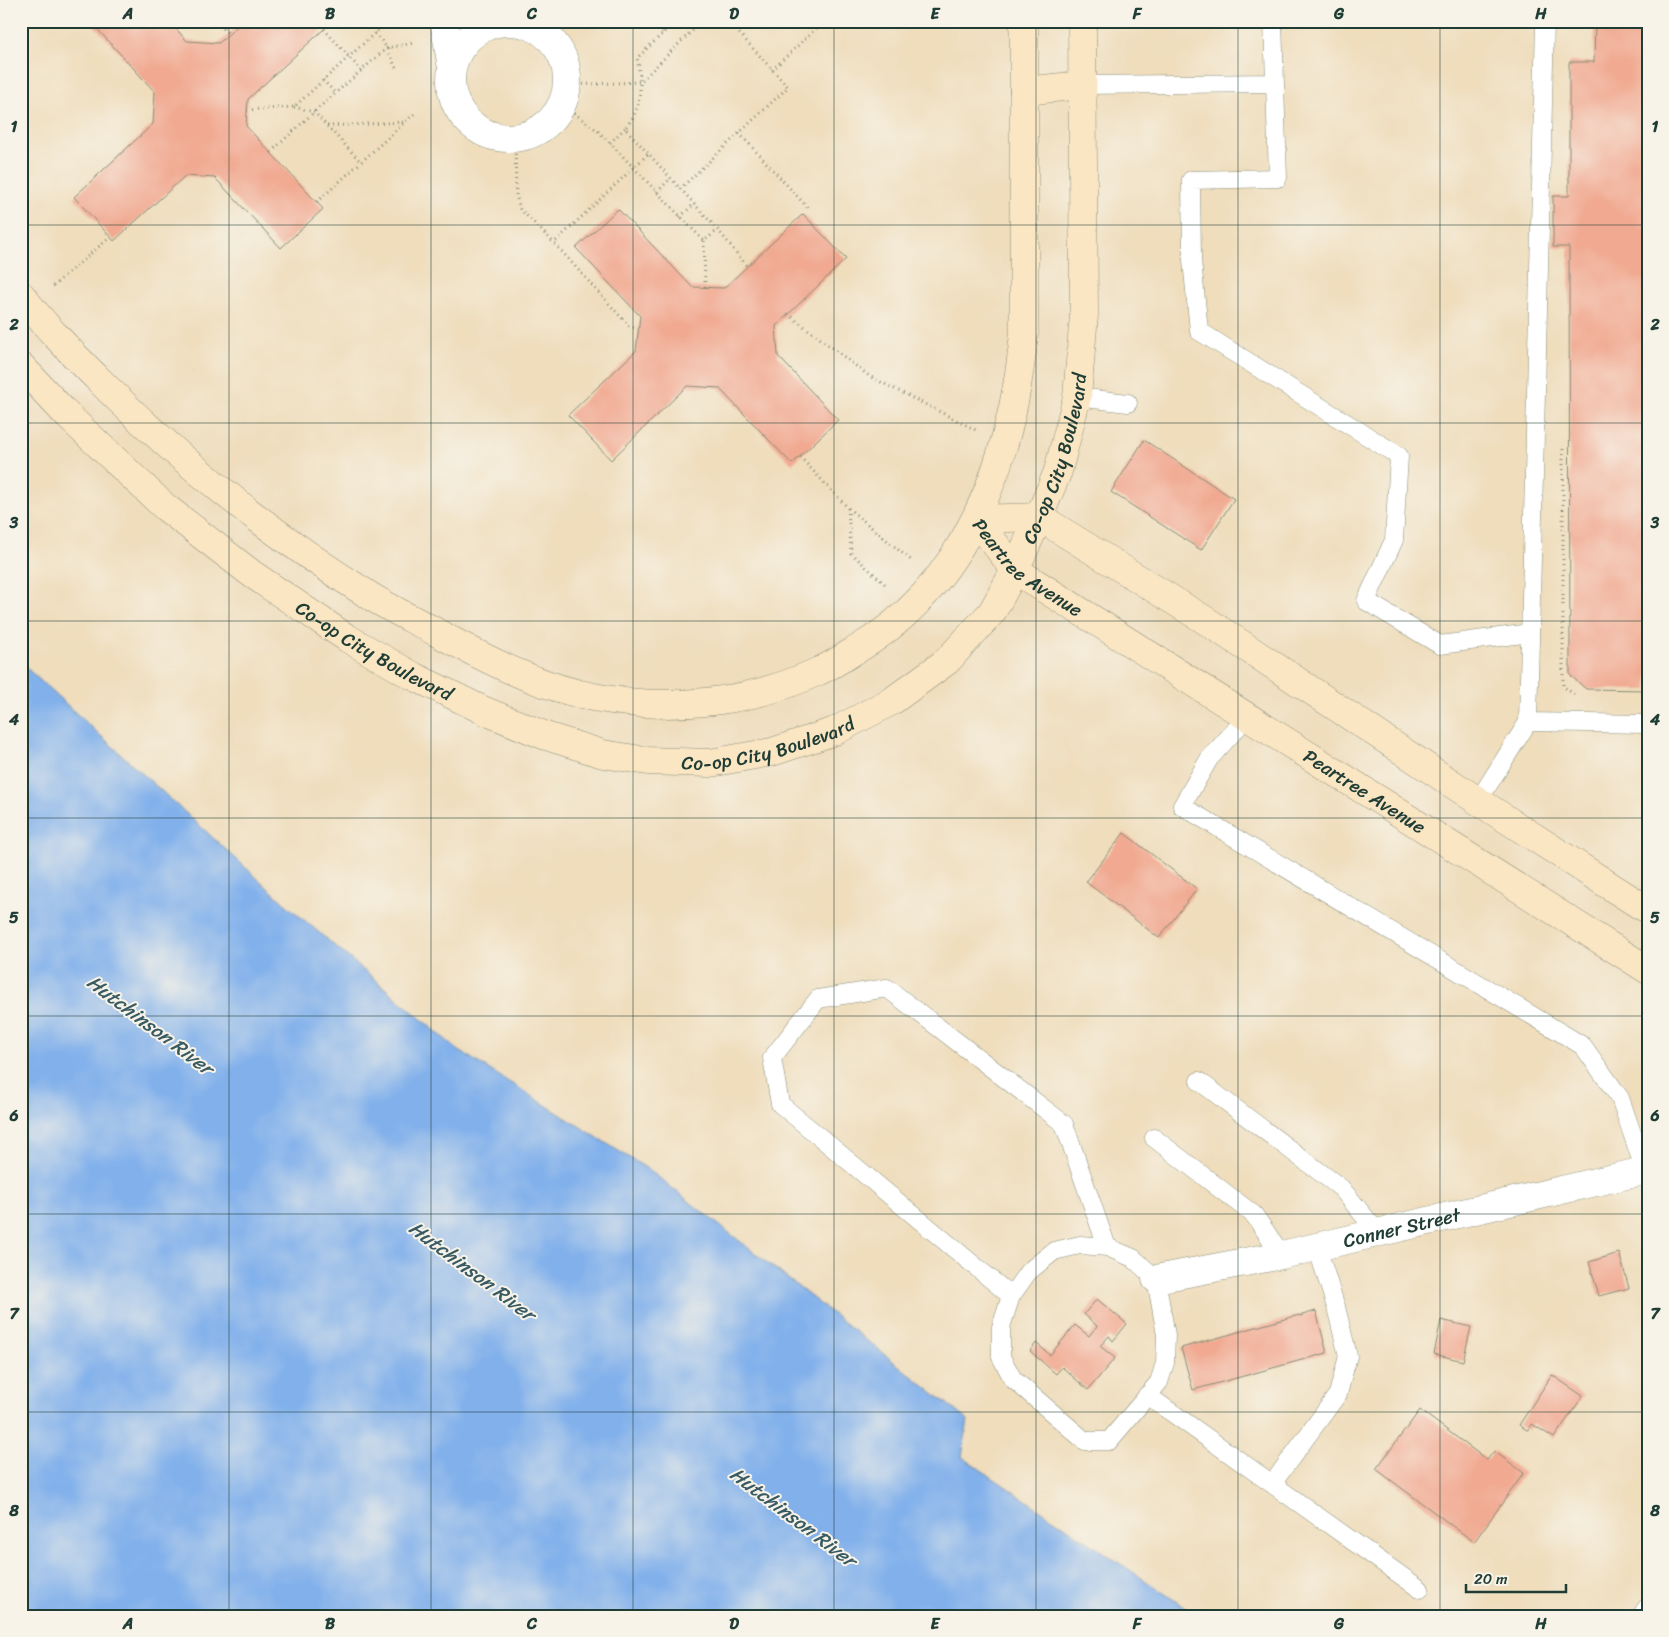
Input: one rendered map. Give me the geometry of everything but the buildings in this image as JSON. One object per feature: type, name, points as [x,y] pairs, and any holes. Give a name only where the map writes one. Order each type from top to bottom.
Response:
[{"type":"main road","points":[[25,300],[89,370],[151,432],[226,494],[316,561],[374,598],[480,656],[534,680],[597,698],[642,703],[684,704],[723,700],[763,692],[819,671],[873,640],[912,608],[936,582],[951,562],[976,519],[1004,445],[1020,375],[1024,334],[1024,21]]},
{"type":"main road","name":"Co-op City Boulevard","points":[[21,366],[68,416],[165,506],[252,574],[348,638],[413,676],[485,712],[546,736],[603,754],[648,761],[710,763],[772,752],[835,731],[892,701],[947,661],[992,612],[1015,570],[1039,517],[1058,471],[1077,397],[1084,315],[1082,21]]},
{"type":"main road","points":[[1024,91],[1082,85]]},
{"type":"main road","name":"Peartree Avenue","points":[[976,519],[1039,517],[1208,622],[1478,801],[1648,909]]},
{"type":"main road","name":"Peartree Avenue","points":[[976,519],[1015,570],[1648,970]]},
{"type":"street","points":[[444,21],[452,68]]},
{"type":"street","points":[[522,22],[539,29],[552,40],[562,53],[567,68],[565,95],[551,121],[535,133],[515,138],[495,137],[477,129],[462,116],[453,98],[452,68],[456,54],[464,42],[476,32],[491,24],[522,22]]},
{"type":"street","name":"Conner Street","points":[[1156,1279],[1282,1255],[1646,1170]]},
{"type":"lane","points":[[1273,21],[1278,178],[1191,180],[1192,260],[1198,331],[1398,456],[1394,540],[1366,601],[1440,644],[1530,633]]},
{"type":"lane","points":[[1478,801],[1528,722],[1545,21]]},
{"type":"lane","points":[[1082,85],[1275,83]]},
{"type":"lane","points":[[1077,397],[1128,403]]},
{"type":"lane","points":[[1247,717],[1210,759],[1182,806],[1583,1046],[1620,1098],[1646,1170]]},
{"type":"lane","points":[[1528,722],[1648,724]]},
{"type":"lane","points":[[1011,1296],[780,1104],[772,1058],[818,999],[886,988],[1064,1124],[1107,1247]]},
{"type":"lane","points":[[1199,1081],[1341,1188],[1378,1233]]},
{"type":"lane","points":[[1154,1138],[1254,1215],[1282,1255]]},
{"type":"lane","points":[[1080,1244],[1107,1247],[1133,1258],[1156,1279],[1166,1335],[1165,1363],[1159,1382],[1109,1441],[1086,1441],[1013,1379],[1001,1358],[1001,1327],[1011,1296],[1028,1272],[1054,1251],[1080,1244]]},
{"type":"lane","points":[[1272,1484],[1338,1394],[1348,1356],[1336,1307],[1317,1247]]},
{"type":"lane","points":[[1147,1395],[1420,1588]]},
{"type":"lane","points":[[1641,1616],[1648,1606]]},
{"type":"path","points":[[216,21],[229,34]]},
{"type":"path","points":[[294,107],[388,21]]},
{"type":"path","points":[[652,21],[663,33]]},
{"type":"path","points":[[610,143],[633,118],[640,99],[640,74],[637,58],[676,21]]},
{"type":"path","points":[[565,95],[640,82],[702,21]]},
{"type":"path","points":[[680,188],[788,87],[728,21]]},
{"type":"path","points":[[772,70],[824,21]]},
{"type":"path","points":[[324,29],[362,70]]},
{"type":"path","points":[[375,33],[388,48],[396,68]]},
{"type":"path","points":[[270,152],[388,48],[413,43]]},
{"type":"path","points":[[323,80],[335,94]]},
{"type":"path","points":[[565,95],[704,241],[705,287]]},
{"type":"path","points":[[247,110],[294,107],[314,112],[361,162]]},
{"type":"path","points":[[317,202],[414,114]]},
{"type":"path","points":[[326,126],[406,122]]},
{"type":"path","points":[[625,128],[718,230],[748,266]]},
{"type":"path","points":[[739,133],[808,208]]},
{"type":"path","points":[[515,138],[516,195],[520,209],[630,327],[639,327]]},
{"type":"path","points":[[554,244],[648,154]]},
{"type":"path","points":[[656,192],[670,179]]},
{"type":"path","points":[[680,217],[694,204]]},
{"type":"path","points":[[704,241],[718,230]]},
{"type":"path","points":[[25,300],[110,237]]},
{"type":"path","points":[[788,314],[869,376],[978,431]]},
{"type":"path","points":[[1563,439],[1564,686],[1584,702]]},
{"type":"path","points":[[800,457],[848,508],[913,561]]},
{"type":"path","points":[[848,508],[851,553],[912,608]]},
{"type":"water","name":"Hutchinson River","points":[[21,663],[290,908],[458,1050],[649,1170],[968,1420],[962,1457],[1198,1616],[21,1616]]}]
